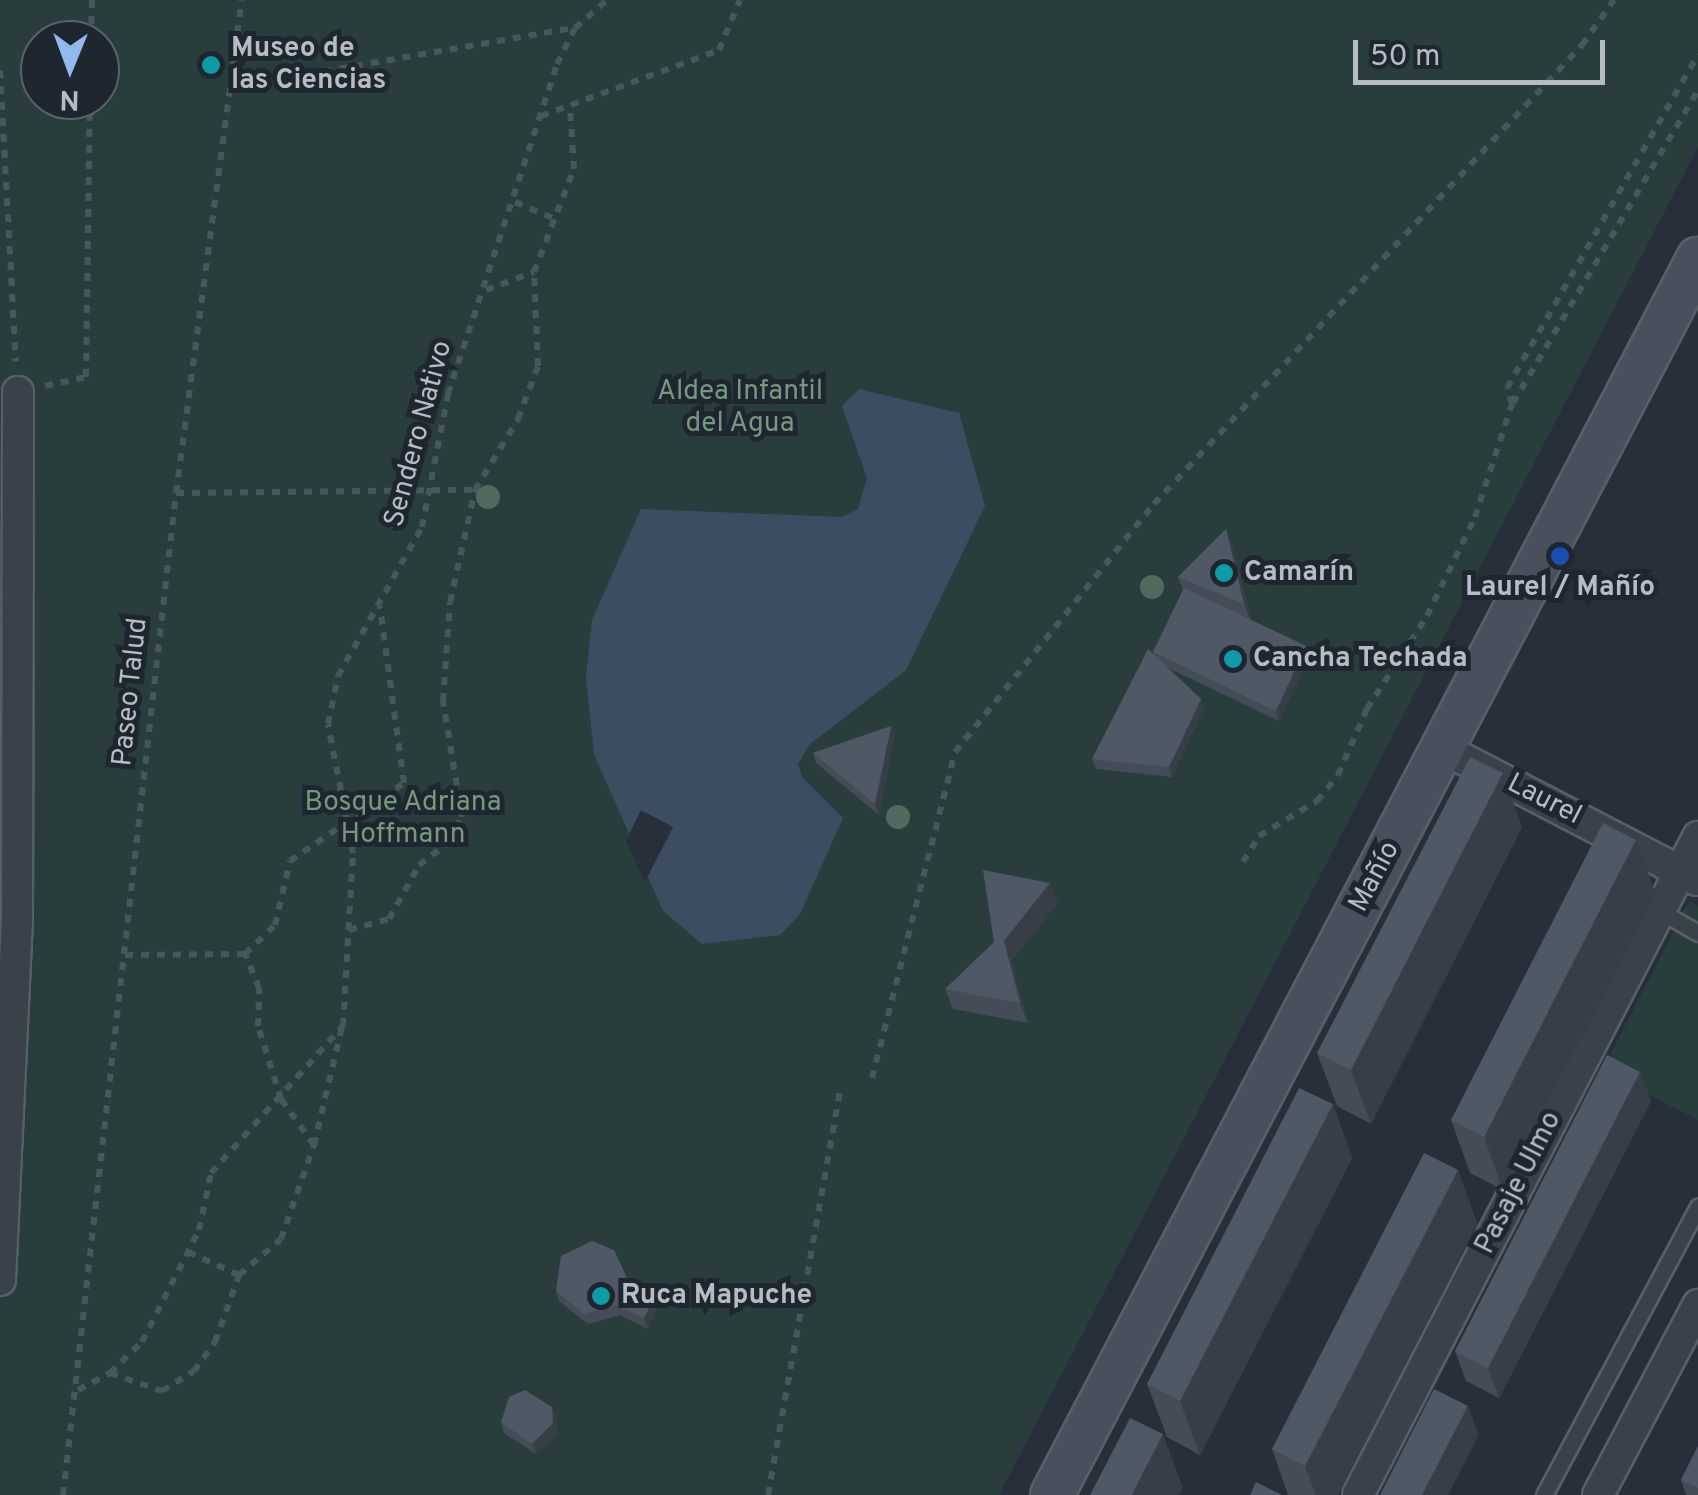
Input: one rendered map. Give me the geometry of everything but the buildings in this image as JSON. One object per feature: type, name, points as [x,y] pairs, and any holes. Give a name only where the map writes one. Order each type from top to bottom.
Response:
[{"type":"street","name":"Mañío","points":[[1052,1495],[1698,259]]},
{"type":"street","points":[[0,1280],[17,923],[18,392]]},
{"type":"street","name":"Laurel","points":[[1442,748],[1689,876]]},
{"type":"street","name":"Pasaje Ulmo","points":[[1358,1495],[1660,911],[1689,876],[1698,837]]},
{"type":"street","points":[[1598,1495],[1698,1305]]},
{"type":"lane","points":[[1660,911],[1698,933]]},
{"type":"lane","points":[[1544,1495],[1698,1207]]},
{"type":"path","name":"Paseo Talud","points":[[63,1495],[78,1390],[176,493],[242,0]]},
{"type":"path","name":"Sendero Nativo","points":[[240,1275],[281,1238],[314,1146],[343,1026],[353,853],[328,724],[338,676],[422,527],[448,394],[486,290],[541,116],[574,28],[607,0]]},
{"type":"path","points":[[541,116],[718,50],[740,0]]},
{"type":"path","points":[[872,1078],[955,752],[1154,504],[1582,45],[1614,0]]},
{"type":"path","points":[[229,88],[574,28]]},
{"type":"path","points":[[1512,404],[1507,388],[1698,54]]},
{"type":"path","points":[[0,70],[18,392],[86,377],[90,120]]},
{"type":"path","points":[[1244,862],[1259,836],[1317,801],[1338,775],[1367,709],[1452,568],[1512,404],[1698,90]]},
{"type":"path","points":[[349,930],[390,919],[419,864],[449,842],[462,817],[443,701],[450,602],[475,490],[518,419],[538,366],[534,272],[574,168],[570,106]]},
{"type":"path","points":[[515,202],[555,219]]},
{"type":"path","points":[[486,290],[534,272]]},
{"type":"path","points":[[176,493],[475,490]]},
{"type":"path","points":[[126,955],[245,954],[275,925],[290,861],[404,783],[380,606]]},
{"type":"path","points":[[245,954],[259,988],[258,1026],[281,1099],[314,1146]]},
{"type":"path","points":[[78,1390],[110,1373],[142,1342],[188,1252],[211,1173],[343,1026]]},
{"type":"path","points":[[768,1495],[840,1092]]},
{"type":"path","points":[[110,1373],[162,1392],[194,1371],[215,1342],[240,1275],[188,1252]]},
{"type":"green space","points":[[0,0],[1698,0],[1698,147],[999,1495],[0,1495]]},
{"type":"green space","points":[[1689,901],[1698,906],[1698,1120],[1602,1071]]},
{"type":"water","points":[[859,389],[959,413],[985,506],[906,670],[809,745],[798,764],[802,777],[843,818],[800,914],[780,935],[702,944],[663,911],[594,754],[586,677],[592,620],[641,509],[842,517],[858,509],[867,478],[842,406]]},
{"type":"pier","points":[[641,810],[673,827],[645,882],[626,841]]},
{"type":"place","name":"Museo de las Ciencias","points":[[211,65]]},
{"type":"place","name":"Laurel / Mañío","points":[[1560,556]]},
{"type":"place","name":"Camarín","points":[[1224,573]]},
{"type":"place","name":"Cancha Techada","points":[[1233,659]]},
{"type":"place","name":"Ruca Mapuche","points":[[601,1296]]},
{"type":"park label","name":"Aldea Infantil del Agua","points":[[740,408]]},
{"type":"park label","name":"Bosque Adriana Hoffmann","points":[[403,819]]}]
